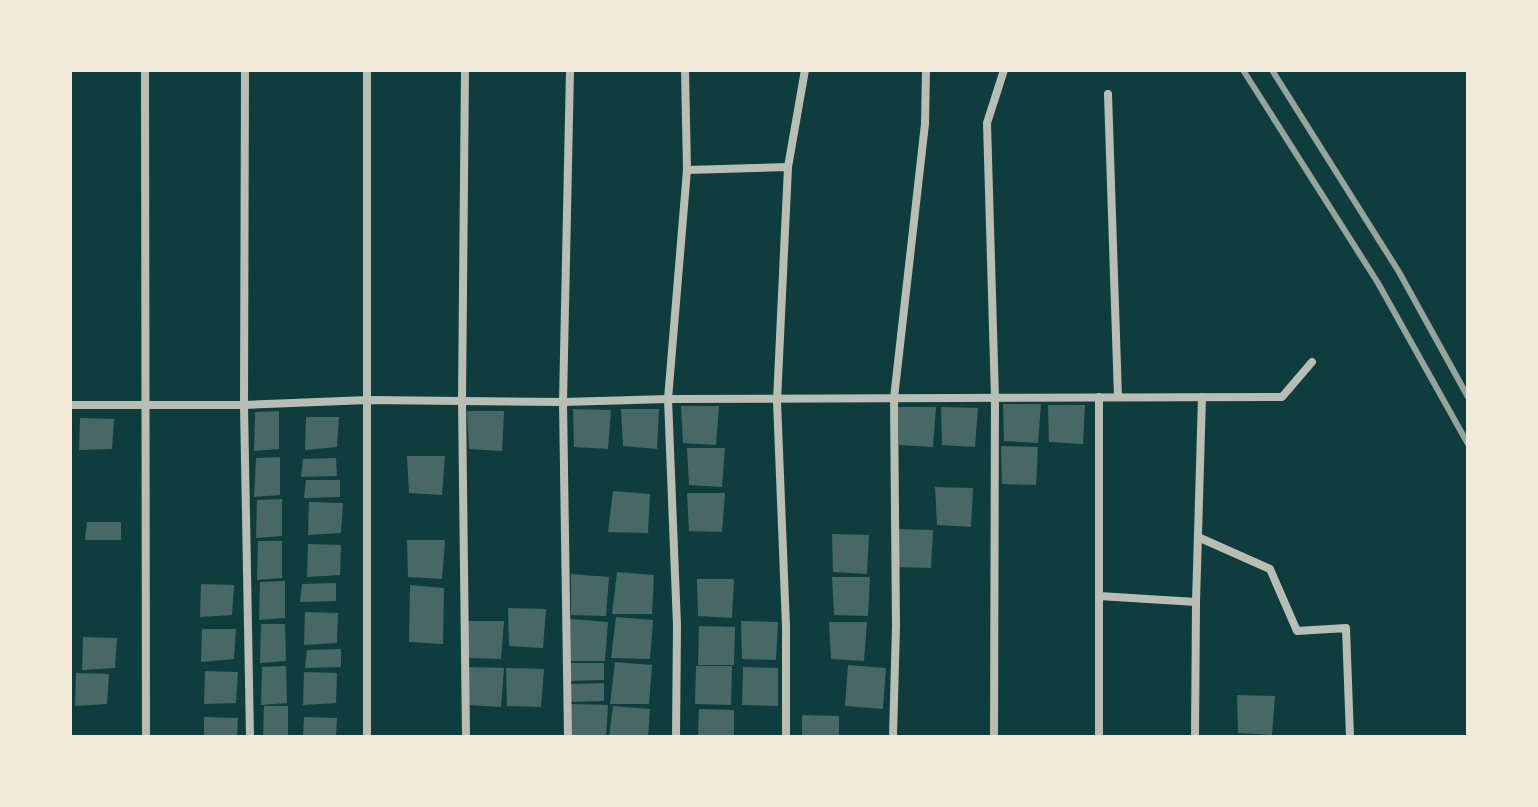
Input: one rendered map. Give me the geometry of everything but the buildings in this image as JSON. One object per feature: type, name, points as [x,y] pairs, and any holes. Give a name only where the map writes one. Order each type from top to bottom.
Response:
[{"type":"street","points":[[145,70],[146,737]]},
{"type":"street","points":[[245,70],[244,405],[250,737]]},
{"type":"street","points":[[367,70],[367,737]]},
{"type":"street","points":[[465,70],[462,400],[466,737]]},
{"type":"street","points":[[568,737],[563,402],[570,70]]},
{"type":"street","points":[[676,737],[677,625],[668,399],[687,170],[685,70]]},
{"type":"street","points":[[786,737],[786,626],[777,401],[788,167],[805,70]]},
{"type":"street","points":[[893,737],[896,626],[894,398],[925,124],[926,70]]},
{"type":"street","points":[[994,737],[995,398],[987,123],[1004,70]]},
{"type":"street","points":[[1108,94],[1118,397]]},
{"type":"street","points":[[687,170],[788,167]]},
{"type":"street","points":[[70,405],[244,405],[368,400],[563,402],[1282,397],[1312,362]]},
{"type":"street","points":[[1099,397],[1099,737]]},
{"type":"street","points":[[1195,737],[1202,397]]},
{"type":"street","points":[[1198,537],[1270,569],[1297,631],[1346,628],[1350,737]]},
{"type":"street","points":[[1099,596],[1196,602]]},
{"type":"railway","points":[[1243,70],[1378,283],[1468,444]]},
{"type":"railway","points":[[1272,70],[1399,272],[1468,397]]}]
